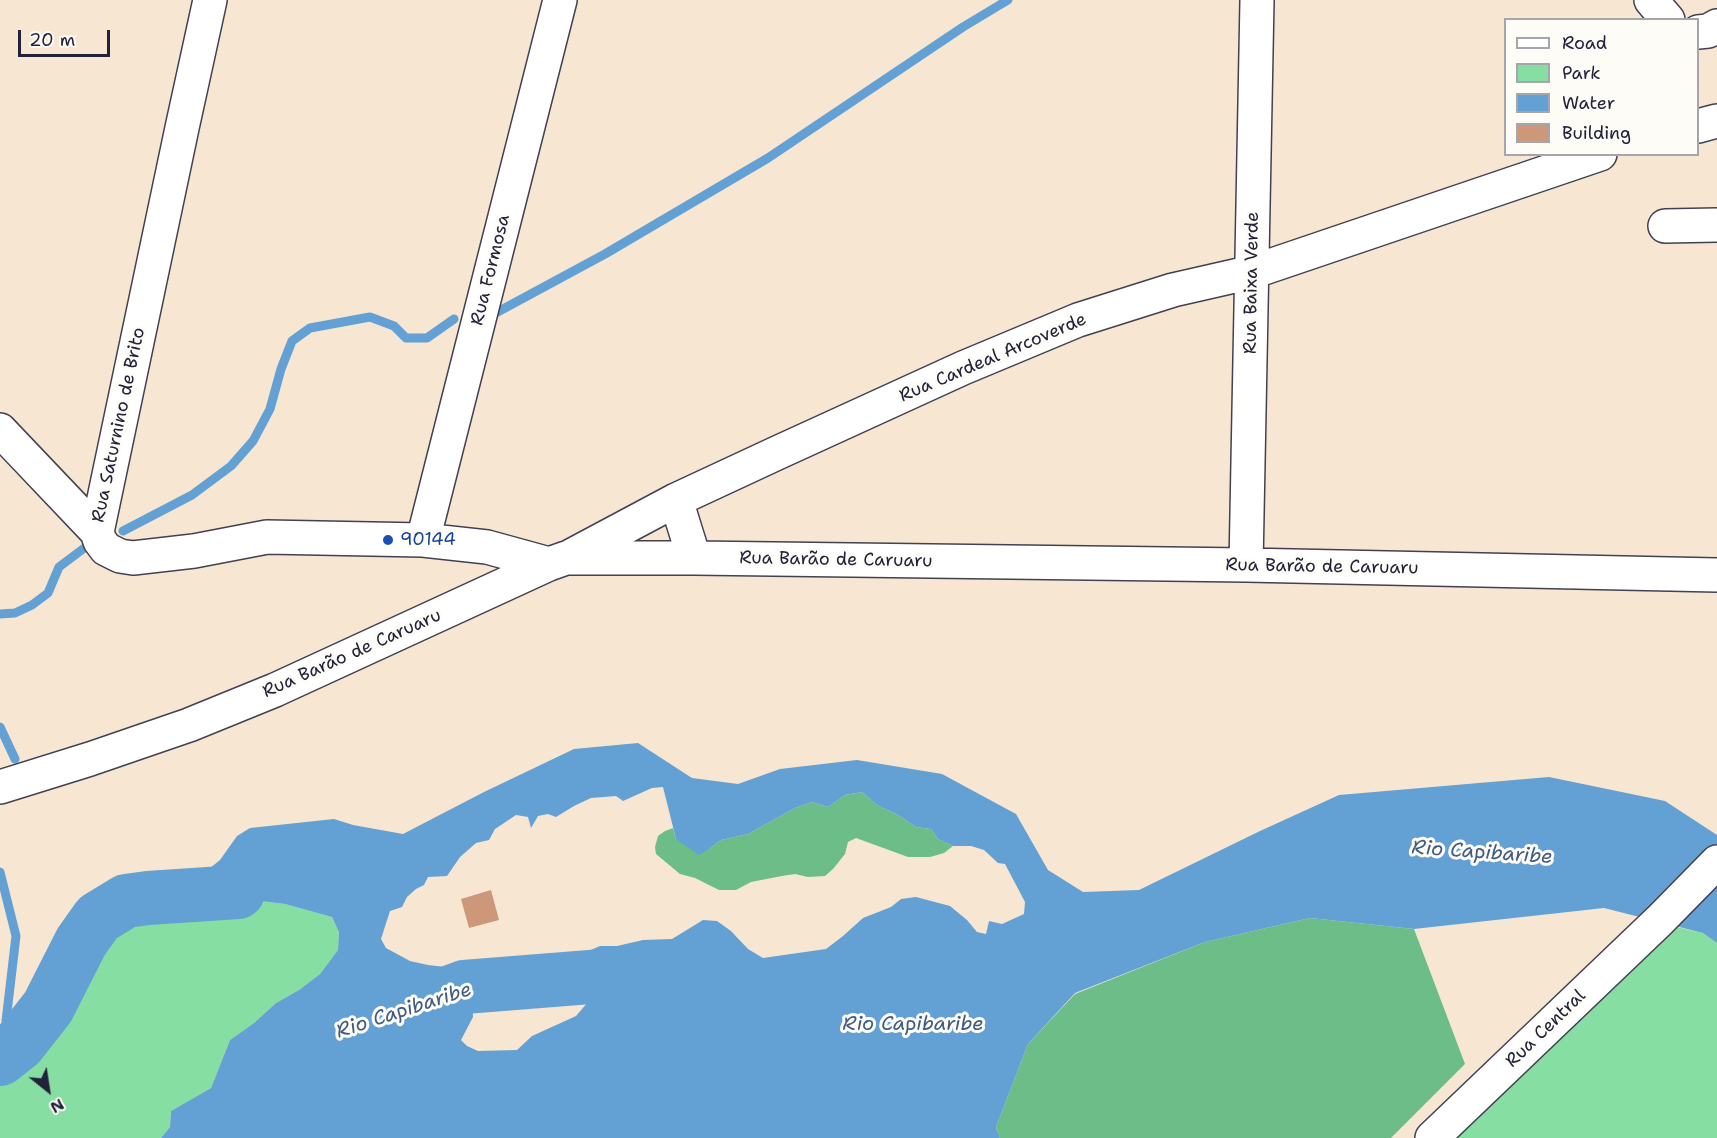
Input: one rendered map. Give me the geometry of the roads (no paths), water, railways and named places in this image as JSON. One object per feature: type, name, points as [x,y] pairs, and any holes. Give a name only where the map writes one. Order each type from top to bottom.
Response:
[{"type":"street","name":"Rua Saturnino de Brito","points":[[210,0],[97,532],[100,541],[106,549],[120,556],[133,558],[194,551],[267,537],[423,540],[487,547],[558,561]]},
{"type":"street","name":"Rua Formosa","points":[[423,540],[561,0]]},
{"type":"street","name":"Rua Baixa Verde","points":[[1246,565],[1257,0]]},
{"type":"street","points":[[1651,0],[1666,18]]},
{"type":"street","points":[[1699,32],[1708,31],[1717,26]]},
{"type":"street","points":[[1699,126],[1717,122]]},
{"type":"street","name":"Rua Cardeal Arcoverde","points":[[558,561],[676,500],[963,368],[1078,321],[1173,290],[1252,272],[1594,156]]},
{"type":"street","points":[[1665,226],[1717,225]]},
{"type":"street","points":[[0,430],[97,532]]},
{"type":"street","points":[[676,500],[694,558]]},
{"type":"street","name":"Rua Barão de Caruaru","points":[[0,787],[90,759],[200,720],[275,690],[558,561],[694,558],[1246,565],[1717,575]]},
{"type":"street","name":"Rua Central","points":[[1432,1138],[1660,920],[1717,862]]},
{"type":"water","name":"Rio Capibaribe","points":[[638,743],[692,778],[738,784],[780,769],[857,760],[942,774],[1016,814],[1048,870],[1083,892],[1139,890],[1339,795],[1549,777],[1665,801],[1717,835],[1717,943],[1703,933],[1604,908],[1414,929],[1310,918],[1205,942],[1075,993],[1028,1044],[996,1127],[1000,1138],[161,1138],[170,1127],[171,1111],[211,1088],[230,1040],[276,1003],[299,990],[320,974],[338,950],[339,932],[332,917],[285,904],[252,900],[193,905],[166,915],[136,922],[116,934],[94,957],[71,1020],[54,1031],[26,1060],[0,1071],[0,1027],[64,968],[89,921],[131,898],[155,899],[175,894],[220,860],[237,836],[250,828],[334,819],[353,825],[403,834],[574,749]],"holes":[[[663,787],[676,839],[699,855],[721,840],[748,834],[795,808],[812,802],[828,807],[845,795],[862,792],[877,805],[916,827],[931,829],[938,839],[953,846],[971,846],[984,850],[998,863],[1005,864],[1025,902],[1024,914],[1002,924],[989,921],[986,934],[977,932],[950,906],[916,897],[901,899],[891,907],[863,918],[826,949],[763,958],[748,949],[731,931],[717,921],[703,920],[672,939],[643,940],[617,946],[600,946],[544,970],[555,972],[557,987],[583,986],[588,1002],[576,1016],[532,1036],[517,1050],[478,1051],[467,1046],[461,1040],[473,1017],[472,997],[464,980],[454,968],[410,961],[386,948],[381,939],[390,911],[402,907],[407,897],[424,885],[428,877],[447,876],[460,857],[476,843],[489,840],[495,829],[516,815],[528,817],[531,828],[538,816],[548,814],[556,817],[591,798],[616,796],[623,801],[652,788]]]},
{"type":"waterway","points":[[492,315],[605,254],[768,158],[963,27],[1008,0]]},
{"type":"waterway","points":[[123,531],[192,495],[231,466],[253,441],[270,409],[281,369],[292,341],[310,328],[370,317],[394,326],[406,338],[427,338],[454,319]]},
{"type":"waterway","points":[[0,614],[15,613],[32,605],[48,593],[59,567],[87,546]]},
{"type":"waterway","points":[[0,727],[15,759]]},
{"type":"waterway","points":[[0,872],[16,936],[6,1021],[10,1032]]},
{"type":"waterway","points":[[0,1059],[19,1044],[48,1007],[81,942],[98,918],[126,901],[238,892]]},
{"type":"waterway","name":"Rio Capibaribe","points":[[398,1011],[464,987],[628,974]]},
{"type":"place","name":"90144","points":[[388,540]]}]
